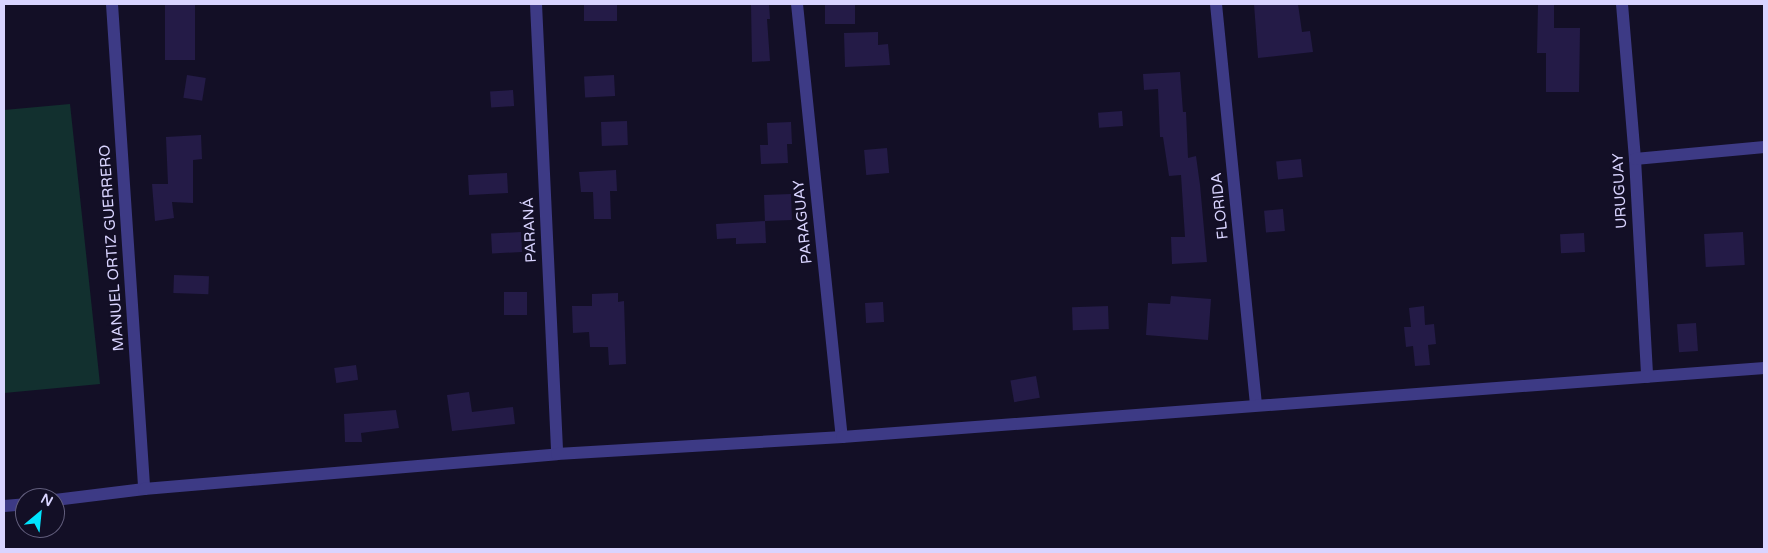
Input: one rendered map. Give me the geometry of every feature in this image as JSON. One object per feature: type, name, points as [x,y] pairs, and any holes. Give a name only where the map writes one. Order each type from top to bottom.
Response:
[{"type":"street","name":"MANUEL ORTIZ GUERRERO","points":[[112,4],[144,489]]},
{"type":"street","name":"PARANÁ","points":[[536,4],[557,454]]},
{"type":"street","name":"PARAGUAY","points":[[796,4],[842,437]]},
{"type":"street","name":"FLORIDA","points":[[1216,4],[1256,404]]},
{"type":"street","name":"URUGUAY","points":[[1622,4],[1634,159],[1647,377]]},
{"type":"street","points":[[1634,159],[1764,147]]},
{"type":"street","points":[[65,499],[144,489],[557,454],[842,437],[1256,404],[1764,368]]},
{"type":"green space","points":[[70,104],[100,384],[4,393],[4,110]]},
{"type":"building","points":[[165,4],[195,4],[195,60],[165,60]]},
{"type":"building","points":[[584,4],[617,4],[617,21],[584,21]]},
{"type":"building","points":[[751,4],[769,4],[770,19],[767,19],[770,61],[752,62]]},
{"type":"building","points":[[825,4],[855,4],[855,24],[825,24]]},
{"type":"building","points":[[1254,4],[1298,4],[1302,32],[1310,31],[1313,52],[1258,58]]},
{"type":"building","points":[[1538,4],[1554,4],[1554,28],[1580,28],[1579,92],[1546,92],[1546,53],[1537,53]]},
{"type":"building","points":[[878,32],[878,45],[888,44],[890,65],[845,67],[844,33]]},
{"type":"building","points":[[1180,72],[1183,112],[1186,112],[1188,158],[1196,156],[1207,262],[1172,264],[1171,237],[1185,237],[1181,175],[1169,176],[1163,137],[1160,137],[1158,89],[1144,90],[1143,74]]},
{"type":"building","points":[[187,75],[206,78],[202,101],[183,98]]},
{"type":"building","points":[[614,75],[615,96],[585,98],[584,77]]},
{"type":"building","points":[[513,90],[514,106],[491,108],[490,92]]},
{"type":"building","points":[[1122,111],[1123,126],[1099,128],[1098,113]]},
{"type":"building","points":[[627,121],[628,145],[602,146],[601,122]]},
{"type":"building","points":[[791,122],[792,144],[787,144],[788,163],[761,164],[760,145],[768,145],[767,123]]},
{"type":"building","points":[[201,135],[202,159],[193,160],[193,203],[172,202],[174,218],[155,221],[152,184],[168,184],[166,137]]},
{"type":"building","points":[[887,148],[889,173],[866,175],[864,150]]},
{"type":"building","points":[[1301,159],[1303,177],[1278,180],[1276,162]]},
{"type":"building","points":[[616,170],[617,191],[610,191],[611,219],[594,219],[593,192],[581,192],[579,172]]},
{"type":"building","points":[[507,173],[508,193],[469,195],[468,175]]},
{"type":"building","points":[[791,194],[792,220],[765,221],[764,195]]},
{"type":"building","points":[[1283,209],[1285,231],[1266,233],[1264,211]]},
{"type":"building","points":[[765,221],[766,243],[736,244],[736,238],[717,239],[716,224]]},
{"type":"building","points":[[521,232],[522,252],[492,254],[491,234]]},
{"type":"building","points":[[1743,232],[1745,265],[1706,267],[1704,234]]},
{"type":"building","points":[[1584,233],[1585,252],[1561,253],[1560,234]]},
{"type":"building","points":[[174,275],[209,276],[208,294],[173,293]]},
{"type":"building","points":[[504,292],[527,292],[527,315],[504,315]]},
{"type":"building","points":[[618,293],[618,302],[624,301],[626,364],[609,365],[608,347],[590,347],[589,332],[573,333],[572,306],[592,306],[592,294]]},
{"type":"building","points":[[1171,296],[1211,299],[1208,340],[1146,335],[1148,303],[1170,304]]},
{"type":"building","points":[[883,302],[884,322],[866,323],[865,303]]},
{"type":"building","points":[[1108,306],[1109,329],[1073,330],[1072,307]]},
{"type":"building","points":[[1424,306],[1425,325],[1434,324],[1436,344],[1428,345],[1430,365],[1415,366],[1413,346],[1406,347],[1404,327],[1411,327],[1409,308]]},
{"type":"building","points":[[1696,323],[1698,351],[1679,352],[1677,324]]},
{"type":"building","points":[[356,365],[358,380],[336,383],[334,368]]},
{"type":"building","points":[[1036,376],[1040,398],[1014,402],[1010,381]]},
{"type":"building","points":[[469,392],[472,412],[513,407],[515,424],[452,431],[447,395]]},
{"type":"building","points":[[396,410],[399,428],[361,433],[362,442],[345,442],[344,414]]}]
